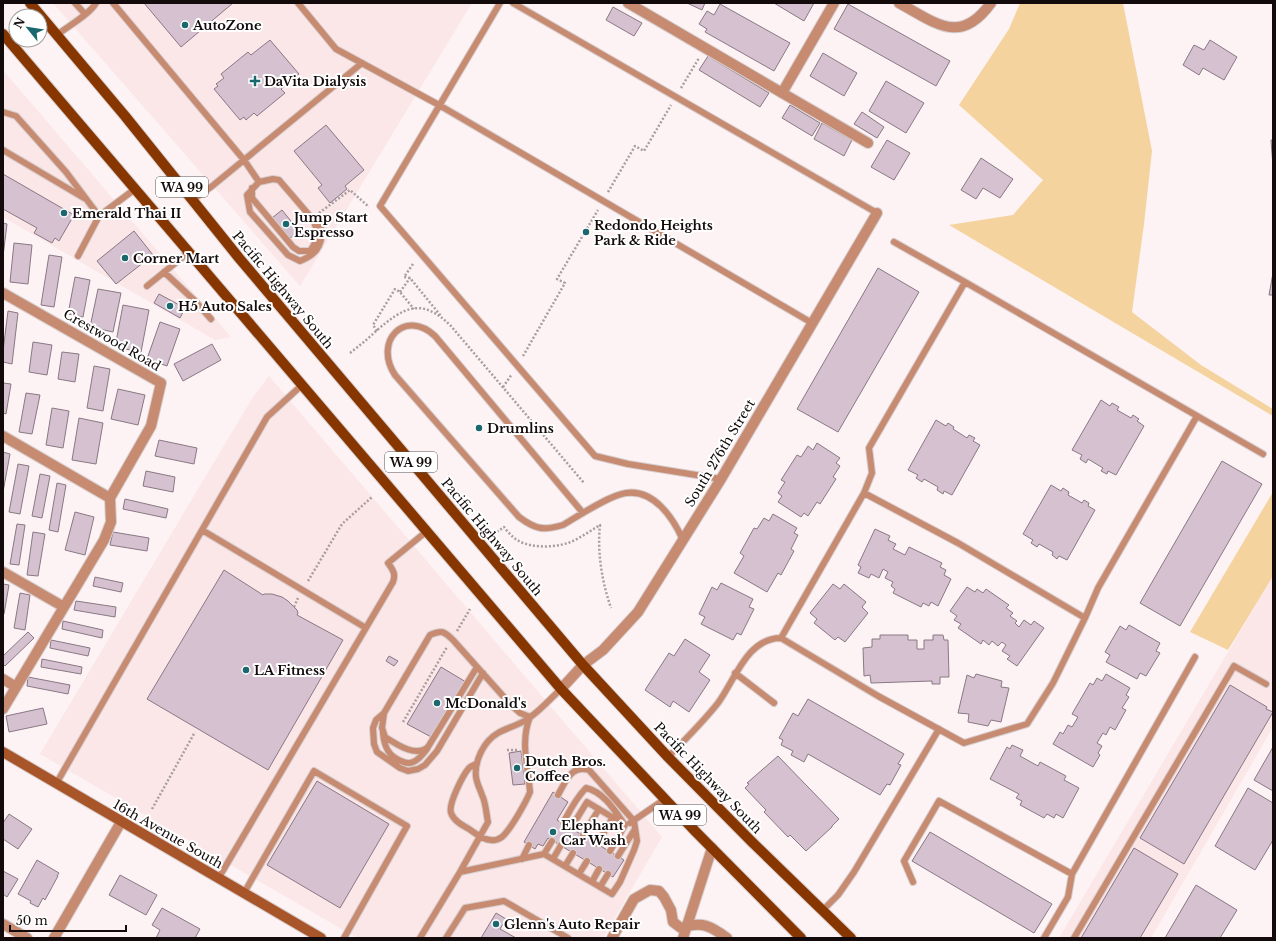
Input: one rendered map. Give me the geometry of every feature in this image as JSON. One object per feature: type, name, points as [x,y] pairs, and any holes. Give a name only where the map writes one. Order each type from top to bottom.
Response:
[{"type":"main road","name":"Pacific Highway South","points":[[30,3],[244,264],[583,665],[668,756],[752,842],[851,938]]},
{"type":"main road","name":"WA 99","points":[[3,34],[561,689],[712,848],[801,938]]},
{"type":"main road","name":"16th Avenue South","points":[[3,752],[321,938]]},
{"type":"street","points":[[628,3],[868,143]]},
{"type":"street","points":[[782,93],[834,3]]},
{"type":"street","points":[[900,3],[939,25],[951,28],[962,28],[983,14],[990,3]]},
{"type":"street","name":"South 276th Street","points":[[561,689],[583,665],[603,650],[638,612],[721,480],[877,212]]},
{"type":"street","name":"Crestwood Road","points":[[3,293],[161,383],[151,426],[110,498]]},
{"type":"street","points":[[3,436],[110,498],[111,522],[104,540],[3,709]]},
{"type":"street","points":[[3,572],[64,607]]},
{"type":"street","points":[[3,679],[16,687]]},
{"type":"street","points":[[54,938],[121,822]]},
{"type":"street","points":[[683,938],[712,848]]},
{"type":"street","points":[[612,938],[634,899],[650,890],[659,891],[664,897],[671,910],[673,922],[681,928],[699,924],[706,925],[727,938]]},
{"type":"street","points":[[3,924],[27,938]]},
{"type":"lane","points":[[75,3],[85,14]]},
{"type":"lane","points":[[57,35],[94,7],[96,3]]},
{"type":"lane","points":[[113,3],[244,160],[259,182]]},
{"type":"lane","points":[[298,3],[336,49],[439,105],[812,323]]},
{"type":"lane","points":[[500,3],[380,206],[595,456],[628,464],[721,480]]},
{"type":"lane","points":[[513,3],[877,212]]},
{"type":"lane","points":[[192,200],[212,187],[362,63]]},
{"type":"lane","points":[[3,112],[16,116],[66,172],[99,216]]},
{"type":"lane","points":[[3,150],[88,201]]},
{"type":"lane","points":[[273,179],[279,180],[322,230],[322,237],[318,248],[310,257],[300,261],[293,259],[250,212],[247,195],[259,182],[273,179]]},
{"type":"lane","points":[[78,256],[99,216],[135,188]]},
{"type":"lane","points":[[252,188],[252,198],[298,251],[310,251],[315,245],[317,228],[313,218]]},
{"type":"lane","points":[[894,242],[1263,454]]},
{"type":"lane","points":[[147,286],[189,252]]},
{"type":"lane","points":[[164,272],[195,301],[211,319]]},
{"type":"lane","points":[[781,638],[864,493],[872,473],[869,448],[965,282]]},
{"type":"lane","points":[[583,513],[435,336],[424,328],[412,326],[400,329],[395,333],[390,339],[387,353],[390,368],[519,517],[542,529],[563,524],[618,495],[625,493],[638,494],[646,496],[666,511],[678,528],[683,540]]},
{"type":"lane","points":[[56,784],[268,416],[302,385]]},
{"type":"lane","points":[[668,756],[696,729],[718,703],[735,673],[749,655],[764,641],[781,638],[878,696],[964,743],[1027,724],[1053,683],[1098,588],[1197,416]]},
{"type":"lane","points":[[864,493],[958,543],[1085,618]]},
{"type":"lane","points":[[202,530],[366,628]]},
{"type":"lane","points":[[218,879],[393,582],[395,576],[394,572],[388,563],[427,531]]},
{"type":"lane","points":[[482,673],[437,751],[425,765],[418,769],[408,771],[400,768],[377,752],[374,744],[373,728],[376,720],[384,713],[430,635],[438,631],[446,633],[452,638],[511,705],[520,713],[530,717]]},
{"type":"lane","points":[[1044,938],[1068,897],[1072,874],[1195,657]]},
{"type":"lane","points":[[1074,938],[1234,666],[1266,684]]},
{"type":"lane","points":[[384,713],[384,742],[391,756],[407,763],[413,762],[419,759],[428,747],[477,667]]},
{"type":"lane","points":[[735,673],[774,703]]},
{"type":"lane","points":[[420,938],[488,822],[483,796],[478,788],[476,778],[477,763],[482,750],[490,739],[499,732],[530,717],[561,689]]},
{"type":"lane","points":[[477,763],[469,769],[457,789],[452,800],[450,812],[455,820],[480,836],[489,840],[495,840],[501,838],[506,832],[530,792],[525,736],[526,726],[530,717]]},
{"type":"lane","points":[[823,910],[838,895],[854,872],[939,729]]},
{"type":"lane","points":[[383,731],[385,737],[405,748],[419,751],[425,750],[428,747]]},
{"type":"lane","points":[[544,854],[612,894],[620,882],[637,841],[634,821],[589,770],[582,768],[571,773],[558,795]]},
{"type":"lane","points":[[244,893],[314,771],[407,826],[344,938]]},
{"type":"lane","points":[[563,823],[574,801],[586,788],[592,789],[599,794],[626,825]]},
{"type":"lane","points":[[610,851],[626,825],[665,799]]},
{"type":"lane","points":[[913,882],[904,860],[939,801],[1072,874]]},
{"type":"lane","points":[[571,828],[587,802],[626,825]]},
{"type":"lane","points":[[583,835],[599,809]]},
{"type":"lane","points":[[597,844],[613,817]]},
{"type":"lane","points":[[618,856],[635,829]]},
{"type":"lane","points":[[460,872],[522,860],[544,854],[552,841]]},
{"type":"lane","points":[[522,860],[529,845]]},
{"type":"lane","points":[[553,859],[560,846]]},
{"type":"lane","points":[[565,866],[573,853]]},
{"type":"lane","points":[[579,874],[586,861]]},
{"type":"lane","points":[[592,882],[599,869]]},
{"type":"lane","points":[[600,887],[608,874]]},
{"type":"lane","points":[[446,938],[464,908],[504,901],[568,938]]},
{"type":"path","points":[[688,77],[705,48]]},
{"type":"path","points":[[504,388],[565,283],[557,279],[635,146],[644,151],[676,97]]},
{"type":"path","points":[[313,218],[350,190],[369,207]]},
{"type":"path","points":[[410,278],[404,278],[413,264]]},
{"type":"path","points":[[400,292],[410,278]]},
{"type":"path","points":[[410,278],[443,318]]},
{"type":"path","points":[[377,331],[373,325],[395,289],[400,292],[414,309]]},
{"type":"path","points":[[294,607],[342,524],[372,497]]},
{"type":"path","points":[[497,532],[504,527],[513,537],[528,545],[557,545],[568,543],[600,524],[598,542],[606,594],[611,608]]},
{"type":"path","points":[[403,722],[470,609]]},
{"type":"path","points":[[152,809],[196,732]]},
{"type":"shaded area","points":[[53,3],[472,3],[300,286]]},
{"type":"shaded area","points":[[1020,3],[1123,3],[1152,151],[1132,312],[1201,365],[1273,409],[1273,416],[949,225],[1013,215],[1043,180],[959,105],[1009,29]]},
{"type":"shaded area","points":[[3,70],[231,337],[215,340],[3,217]]},
{"type":"shaded area","points":[[269,376],[662,837],[603,938],[357,938],[40,754],[253,397]]},
{"type":"shaded area","points":[[1273,492],[1273,576],[1228,650],[1190,632]]},
{"type":"shaded area","points":[[1273,576],[1273,727],[1151,938],[1059,938]]},
{"type":"building","name":"AutoZone","points":[[144,3],[233,3],[181,47]]},
{"type":"building","points":[[687,3],[705,3],[702,10]]},
{"type":"building","points":[[774,3],[814,3],[804,21]]},
{"type":"building","points":[[720,4],[790,43],[774,71],[705,32],[707,29],[699,24],[707,11],[714,15]]},
{"type":"building","points":[[848,4],[950,61],[936,86],[834,29]]},
{"type":"building","points":[[613,7],[642,23],[634,36],[606,20]]},
{"type":"building","name":"DaVita Dialysis","points":[[270,40],[299,74],[281,89],[285,93],[257,116],[254,113],[246,120],[244,117],[240,120],[214,89],[218,86],[216,84],[224,78],[221,74],[248,52],[251,55]]},
{"type":"building","points":[[1210,40],[1237,57],[1224,80],[1203,68],[1199,75],[1183,65],[1194,45],[1204,50]]},
{"type":"building","points":[[823,53],[857,73],[844,96],[810,76]]},
{"type":"building","points":[[708,56],[769,93],[760,107],[699,70]]},
{"type":"building","points":[[886,81],[924,103],[906,133],[869,111]]},
{"type":"building","points":[[790,105],[820,123],[812,136],[782,118]]},
{"type":"building","points":[[862,112],[884,127],[877,138],[854,124]]},
{"type":"building","points":[[822,123],[852,140],[844,156],[814,139]]},
{"type":"building","points":[[326,125],[364,170],[345,186],[347,189],[330,203],[318,188],[322,185],[294,151]]},
{"type":"building","points":[[887,140],[910,153],[894,180],[871,167]]},
{"type":"building","points":[[1271,140],[1273,140],[1273,167]]},
{"type":"building","points":[[981,158],[1013,179],[1000,198],[983,188],[976,199],[961,190]]},
{"type":"building","points":[[3,174],[74,215],[59,241],[55,238],[52,243],[34,233],[37,228],[3,209]]},
{"type":"building","name":"Jump Start Espresso","points":[[282,210],[299,231],[289,239],[272,218]]},
{"type":"building","points":[[3,223],[7,224],[3,256]]},
{"type":"building","name":"Corner Mart","points":[[134,231],[153,255],[116,284],[97,261]]},
{"type":"building","points":[[14,243],[32,245],[28,284],[10,282]]},
{"type":"building","points":[[49,255],[62,257],[54,307],[41,305]]},
{"type":"building","points":[[878,268],[919,292],[838,432],[797,409]]},
{"type":"building","points":[[1273,273],[1273,295],[1269,295]]},
{"type":"building","points":[[75,277],[90,280],[83,317],[68,314]]},
{"type":"building","points":[[98,289],[121,293],[113,332],[90,327]]},
{"type":"building","name":"H5 Auto Sales","points":[[159,294],[185,308],[180,318],[154,303]]},
{"type":"building","points":[[123,305],[149,310],[141,352],[115,347]]},
{"type":"building","points":[[8,311],[18,313],[12,364],[3,362]]},
{"type":"building","points":[[160,322],[180,329],[167,366],[147,359]]},
{"type":"building","points":[[33,342],[52,345],[47,375],[29,372]]},
{"type":"building","points":[[212,344],[221,360],[183,381],[174,364]]},
{"type":"building","points":[[62,352],[79,354],[75,382],[58,379]]},
{"type":"building","points":[[94,366],[110,369],[103,411],[87,408]]},
{"type":"building","points":[[3,383],[11,384],[6,414],[3,413]]},
{"type":"building","points":[[118,389],[145,395],[138,425],[111,419]]},
{"type":"building","points":[[26,393],[40,395],[32,434],[19,432]]},
{"type":"building","points":[[1101,400],[1110,406],[1112,403],[1119,407],[1117,410],[1131,418],[1133,415],[1139,419],[1137,421],[1144,426],[1116,475],[1108,471],[1107,474],[1101,471],[1103,468],[1088,459],[1086,463],[1080,459],[1082,455],[1072,450]]},
{"type":"building","points":[[52,408],[69,411],[63,448],[46,445]]},
{"type":"building","points":[[79,418],[103,423],[96,464],[72,460]]},
{"type":"building","points":[[936,420],[946,426],[948,423],[954,427],[953,429],[967,438],[969,435],[975,438],[973,441],[980,445],[952,495],[944,491],[943,494],[937,490],[938,487],[924,479],[922,482],[916,478],[918,475],[908,470]]},
{"type":"building","points":[[159,440],[197,448],[194,464],[155,456]]},
{"type":"building","points":[[817,443],[840,458],[836,463],[840,466],[833,477],[836,479],[820,504],[817,502],[808,516],[804,513],[801,517],[778,502],[782,496],[778,493],[785,482],[781,480],[797,455],[801,457],[808,446],[813,450]]},
{"type":"building","points":[[3,452],[10,454],[3,492]]},
{"type":"building","points":[[1222,461],[1262,484],[1180,626],[1140,603]]},
{"type":"building","points":[[18,464],[29,466],[20,514],[9,512]]},
{"type":"building","points":[[146,471],[175,477],[173,492],[143,486]]},
{"type":"building","points":[[40,474],[50,476],[42,518],[32,516]]},
{"type":"building","points":[[57,483],[66,485],[58,532],[49,530]]},
{"type":"building","points":[[1051,485],[1061,491],[1063,488],[1069,492],[1068,495],[1082,503],[1084,500],[1089,503],[1088,506],[1095,510],[1067,560],[1059,556],[1057,559],[1052,555],[1053,552],[1039,544],[1037,547],[1031,543],[1033,540],[1023,534]]},
{"type":"building","points":[[125,499],[168,509],[166,518],[123,509]]},
{"type":"building","points":[[75,512],[94,517],[85,555],[65,550]]},
{"type":"building","points":[[773,514],[797,528],[794,533],[798,535],[791,549],[794,551],[781,575],[778,573],[767,592],[734,573],[744,556],[740,553],[754,528],[757,529],[764,518],[769,521]]},
{"type":"building","points":[[17,524],[25,525],[19,565],[10,564]]},
{"type":"building","points":[[875,529],[890,536],[888,540],[896,544],[893,549],[905,555],[909,547],[942,563],[940,567],[946,570],[944,575],[951,579],[938,606],[931,602],[929,606],[923,603],[921,607],[893,593],[895,589],[891,586],[893,582],[885,578],[888,572],[883,569],[879,578],[871,574],[869,578],[858,573],[861,567],[858,565]]},
{"type":"building","points":[[33,532],[45,534],[38,576],[27,575]]},
{"type":"building","points":[[113,532],[149,538],[147,551],[110,545]]},
{"type":"building","name":"LA Fitness","points":[[224,570],[263,595],[272,594],[282,597],[297,610],[297,615],[343,640],[268,770],[147,699]]},
{"type":"building","points":[[95,577],[123,583],[121,592],[93,586]]},
{"type":"building","points":[[721,583],[753,599],[749,607],[754,609],[741,635],[737,633],[733,640],[701,624],[705,617],[699,614],[712,587],[717,590]]},
{"type":"building","points":[[3,584],[9,585],[4,614],[3,614]]},
{"type":"building","points":[[833,584],[840,589],[844,584],[866,602],[862,607],[868,613],[845,642],[838,637],[835,640],[814,623],[817,619],[810,613]]},
{"type":"building","points":[[967,587],[975,592],[977,589],[983,593],[986,589],[1009,605],[1006,608],[1013,613],[1010,616],[1017,621],[1015,623],[1019,627],[1024,620],[1031,625],[1034,621],[1044,628],[1017,666],[1007,659],[1010,656],[1002,651],[1006,645],[1002,642],[998,646],[992,641],[989,645],[983,640],[981,644],[958,628],[961,624],[954,620],[957,616],[950,611]]},
{"type":"building","points":[[20,593],[30,595],[25,630],[14,628]]},
{"type":"building","points":[[76,601],[116,607],[115,617],[74,610]]},
{"type":"building","points":[[63,621],[103,630],[102,638],[62,629]]},
{"type":"building","points":[[1129,625],[1160,643],[1156,651],[1160,653],[1146,676],[1140,673],[1137,679],[1106,662],[1110,655],[1105,652],[1120,626],[1126,630]]},
{"type":"building","points":[[28,632],[34,638],[5,666],[3,664],[3,656]]},
{"type":"building","points":[[880,635],[908,635],[908,640],[917,640],[917,649],[924,649],[924,640],[933,640],[933,635],[943,635],[944,640],[948,640],[949,677],[940,677],[940,684],[932,684],[932,681],[871,683],[870,675],[864,676],[863,648],[872,647],[872,639],[880,639]]},
{"type":"building","points":[[685,639],[710,655],[699,672],[710,680],[689,712],[673,701],[670,707],[645,690],[669,653],[674,656]]},
{"type":"building","points":[[51,640],[90,648],[88,656],[50,648]]},
{"type":"building","points":[[389,656],[398,661],[394,666],[386,661]]},
{"type":"building","points":[[42,659],[82,667],[81,674],[41,667]]},
{"type":"building","name":"McDonald's","points":[[441,667],[466,682],[433,738],[407,724]]},
{"type":"building","points":[[976,674],[1002,681],[1001,687],[1009,688],[1001,722],[991,720],[988,726],[968,722],[969,714],[958,713],[967,675],[974,678]]},
{"type":"building","points":[[1106,674],[1130,688],[1126,695],[1129,697],[1122,708],[1126,710],[1115,730],[1110,727],[1106,735],[1103,733],[1097,743],[1102,746],[1098,753],[1100,755],[1093,767],[1053,744],[1060,732],[1063,734],[1068,725],[1072,727],[1078,717],[1072,714],[1090,683],[1093,685],[1097,678],[1102,681]]},
{"type":"building","points":[[28,677],[70,685],[68,694],[27,686]]},
{"type":"building","points":[[1230,685],[1273,712],[1184,864],[1140,838]]},
{"type":"building","points":[[808,699],[904,754],[898,764],[901,765],[890,785],[887,784],[880,795],[808,754],[804,762],[791,755],[793,751],[781,745],[783,740],[779,738],[793,713],[798,716]]},
{"type":"building","points":[[43,708],[47,724],[9,732],[6,716]]},
{"type":"building","points":[[1012,745],[1023,750],[1020,756],[1038,766],[1040,762],[1066,776],[1064,780],[1079,788],[1063,818],[1056,814],[1054,818],[1047,814],[1044,818],[1020,805],[1022,801],[1016,798],[1019,794],[990,779],[1007,747],[1010,749]]},
{"type":"building","points":[[1273,747],[1273,791],[1254,780]]},
{"type":"building","name":"Dutch Bros. Coffee","points":[[521,751],[525,784],[513,785],[509,753]]},
{"type":"building","points":[[778,756],[839,819],[806,851],[790,835],[788,837],[764,812],[766,810],[745,788],[749,784],[747,783]]},
{"type":"building","points":[[317,781],[389,824],[340,908],[267,865]]},
{"type":"building","points":[[1248,788],[1273,803],[1273,840],[1255,870],[1215,846]]},
{"type":"building","name":"Elephant Car Wash","points":[[553,792],[568,802],[557,820],[624,860],[613,877],[548,838],[543,846],[538,844],[535,849],[524,842]]},
{"type":"building","points":[[9,814],[32,829],[18,849],[3,839],[3,823]]},
{"type":"building","points":[[930,832],[1052,904],[1034,933],[912,861]]},
{"type":"building","points":[[1134,848],[1178,874],[1140,938],[1081,938]]},
{"type":"building","points":[[37,860],[59,873],[45,900],[43,898],[38,907],[30,903],[31,901],[18,894]]},
{"type":"building","points":[[3,871],[18,879],[7,897],[3,894]]},
{"type":"building","points":[[120,875],[157,895],[146,915],[109,895]]},
{"type":"building","points":[[1196,885],[1237,910],[1220,938],[1165,938]]},
{"type":"building","points":[[162,908],[200,929],[195,938],[156,938],[160,930],[152,925]]},
{"type":"building","name":"Glenn's Auto Repair","points":[[496,913],[506,919],[500,929],[516,938],[481,938]]},
{"type":"place","name":"AutoZone","points":[[185,25]]},
{"type":"place","name":"DaVita Dialysis","points":[[255,81]]},
{"type":"place","name":"Emerald Thai II","points":[[64,213]]},
{"type":"place","name":"Jump Start Espresso","points":[[286,224]]},
{"type":"place","name":"Redondo Heights Park & Ride","points":[[586,232]]},
{"type":"place","name":"Corner Mart","points":[[125,258]]},
{"type":"place","name":"H5 Auto Sales","points":[[170,306]]},
{"type":"place","name":"Drumlins","points":[[479,428]]},
{"type":"place","name":"LA Fitness","points":[[246,670]]},
{"type":"place","name":"McDonald's","points":[[437,703]]},
{"type":"place","name":"Dutch Bros. Coffee","points":[[517,768]]},
{"type":"place","name":"Elephant Car Wash","points":[[553,832]]},
{"type":"place","name":"Glenn's Auto Repair","points":[[496,924]]}]
